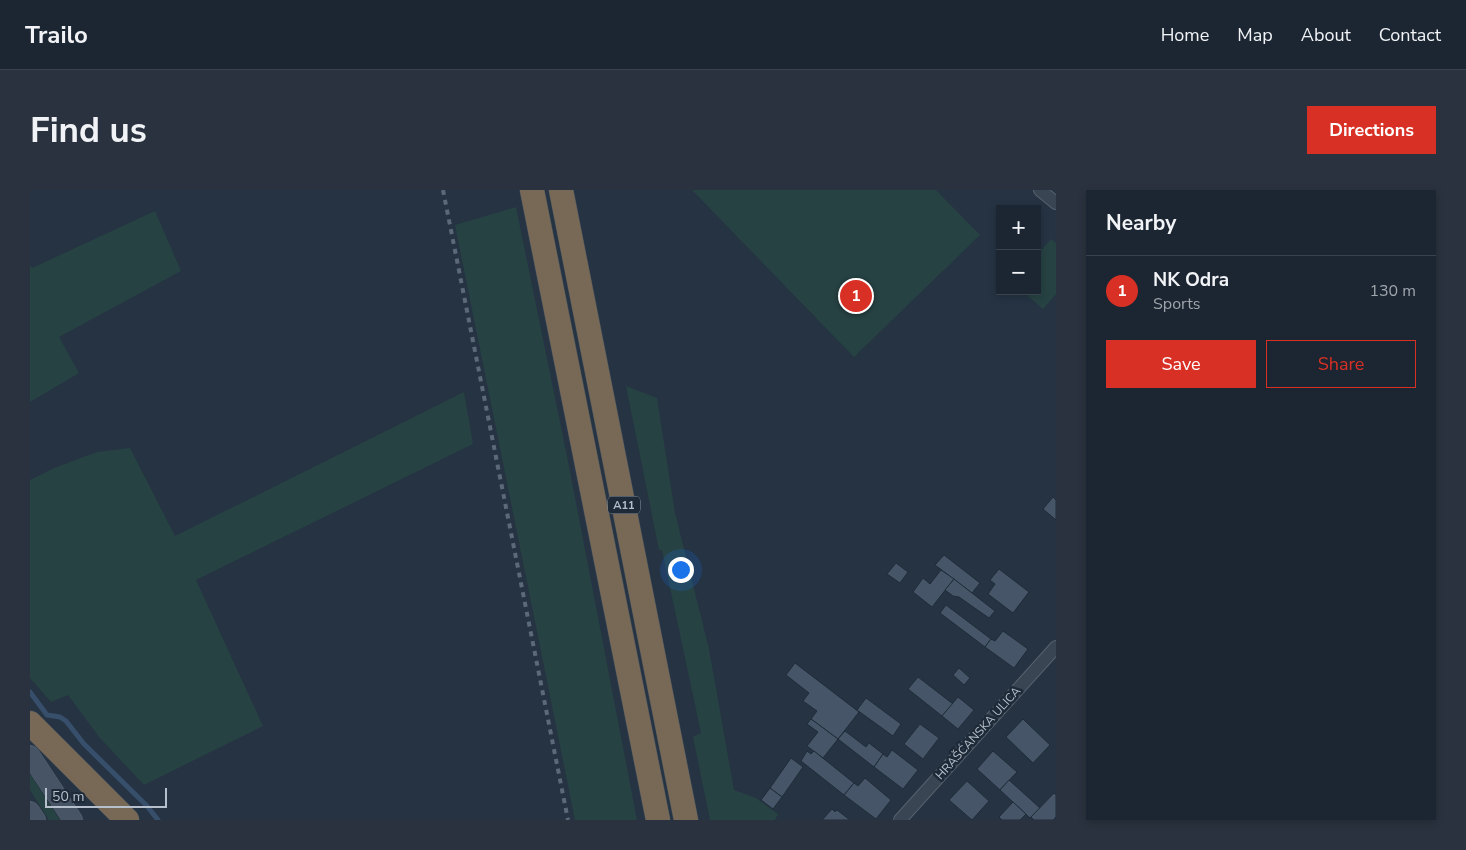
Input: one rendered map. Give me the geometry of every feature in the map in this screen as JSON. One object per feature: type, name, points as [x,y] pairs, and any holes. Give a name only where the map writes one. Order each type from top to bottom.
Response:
[{"type":"highway","name":"A11","points":[[532,190],[658,820]]},
{"type":"highway","name":"A11","points":[[561,190],[686,820]]},
{"type":"highway","points":[[30,723],[127,820]]},
{"type":"main road","points":[[30,755],[73,820]]},
{"type":"main road","points":[[30,811],[36,820]]},
{"type":"street","points":[[1040,190],[1056,203]]},
{"type":"street","name":"HRAŠĆANSKA ULICA","points":[[900,820],[1056,647]]},
{"type":"green space","points":[[692,190],[936,190],[980,235],[854,357]]},
{"type":"green space","points":[[516,207],[568,461],[637,820],[575,820],[455,225]]},
{"type":"green space","points":[[155,211],[181,271],[59,337],[79,373],[30,402],[30,265],[32,268]]},
{"type":"green space","points":[[1051,239],[1056,243],[1056,294],[1043,309],[1027,295],[1041,295],[1041,250]]},
{"type":"green space","points":[[626,386],[657,398],[675,513],[709,649],[734,790],[756,798],[778,814],[775,820],[710,820],[693,737],[701,733],[662,550],[659,550]]},
{"type":"green space","points":[[464,392],[473,444],[196,580],[263,726],[144,785],[99,737],[68,695],[51,702],[30,678],[30,480],[54,468],[97,452],[130,448],[175,536]]},
{"type":"green space","points":[[30,774],[60,820],[49,820],[30,790]]},
{"type":"building","points":[[1053,497],[1056,500],[1056,520],[1043,509]]},
{"type":"building","points":[[944,555],[980,583],[972,593],[935,565]]},
{"type":"building","points":[[896,563],[908,572],[900,583],[887,574]]},
{"type":"building","points":[[999,569],[1029,592],[1013,613],[988,594],[995,584],[990,580]]},
{"type":"building","points":[[941,570],[954,579],[932,607],[913,592],[923,578],[930,584]]},
{"type":"building","points":[[954,579],[995,611],[989,618],[959,597],[953,596],[945,590]]},
{"type":"building","points":[[946,605],[991,639],[985,647],[940,613]]},
{"type":"building","points":[[1003,631],[1028,649],[1014,668],[985,647],[991,639],[995,641]]},
{"type":"building","points":[[795,663],[859,712],[838,739],[811,719],[817,711],[803,701],[809,693],[786,675]]},
{"type":"building","points":[[959,668],[970,678],[964,685],[953,675]]},
{"type":"building","points":[[918,677],[953,704],[942,716],[908,689]]},
{"type":"building","points":[[958,697],[974,710],[958,729],[942,716]]},
{"type":"building","points":[[866,698],[901,724],[893,736],[857,710]]},
{"type":"building","points":[[811,719],[838,739],[823,758],[807,746],[818,732],[807,724]]},
{"type":"building","points":[[1023,719],[1050,745],[1033,763],[1006,737]]},
{"type":"building","points":[[920,724],[939,738],[923,759],[904,744]]},
{"type":"building","points":[[845,731],[866,747],[869,743],[883,754],[874,767],[838,739]]},
{"type":"building","points":[[892,750],[918,770],[903,789],[874,767],[883,754],[887,757]]},
{"type":"building","points":[[807,751],[811,754],[814,751],[854,783],[844,795],[801,761]]},
{"type":"building","points":[[993,751],[1017,772],[1000,790],[977,769]]},
{"type":"building","points":[[791,758],[803,767],[782,797],[770,788]]},
{"type":"building","points":[[865,778],[891,800],[876,819],[844,795],[854,783],[858,786]]},
{"type":"building","points":[[1009,780],[1040,808],[1030,818],[1000,790]]},
{"type":"building","points":[[967,781],[989,801],[972,820],[949,800]]},
{"type":"building","points":[[770,788],[782,797],[773,809],[761,800]]},
{"type":"building","points":[[1054,793],[1056,795],[1056,817],[1053,820],[1034,820],[1031,817]]},
{"type":"building","points":[[1013,802],[1026,814],[1020,820],[1002,820],[999,817]]},
{"type":"building","points":[[832,809],[835,812],[837,810],[850,820],[822,820]]},
{"type":"waterway","points":[[30,692],[47,715],[60,717],[66,721],[84,744],[147,806],[158,820]]},
{"type":"railway","points":[[443,190],[568,820]]},
{"type":"place","name":"NK Odra","points":[[856,296]]}]
